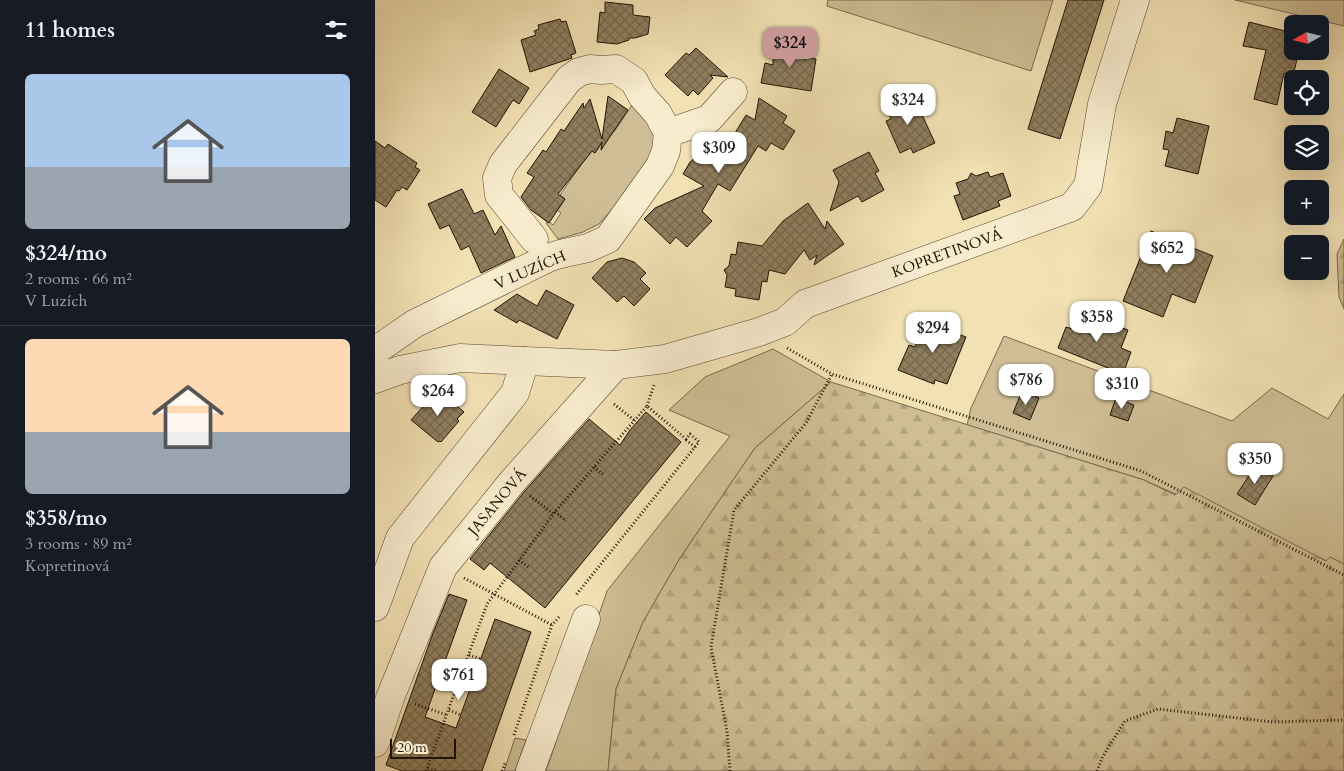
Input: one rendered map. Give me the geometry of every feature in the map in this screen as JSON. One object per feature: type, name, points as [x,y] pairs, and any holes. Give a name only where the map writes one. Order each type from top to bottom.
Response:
[{"type":"street","name":"KOPRETINOVÁ","points":[[616,365],[665,359],[759,332],[785,322],[805,304],[1072,207],[1088,186],[1102,104],[1135,0]]},
{"type":"street","name":"V LUZÍCH","points":[[375,354],[378,349],[414,324],[548,258],[588,248],[608,239],[660,166],[666,151],[668,133],[658,114],[642,96],[634,81],[616,68],[590,69],[579,72],[569,79],[503,164],[497,178],[499,195],[534,239]]},
{"type":"street","points":[[668,133],[709,119],[733,92]]},
{"type":"street","points":[[375,379],[400,370],[460,358],[616,365]]},
{"type":"street","points":[[375,607],[400,538],[515,392],[525,361]]},
{"type":"street","name":"JASANOVÁ","points":[[375,743],[390,698],[443,567],[512,482],[616,365]]},
{"type":"street","points":[[517,766],[574,610]]},
{"type":"path","points":[[759,332],[832,374],[1141,471],[1344,575]]},
{"type":"path","points":[[730,771],[727,731],[711,647],[734,510],[806,423],[832,374]]},
{"type":"path","points":[[437,771],[427,769],[487,604],[554,513],[647,406],[695,447]]},
{"type":"path","points":[[511,744],[552,625],[574,610],[699,442],[690,434],[685,439]]},
{"type":"path","points":[[594,468],[604,475]]},
{"type":"path","points":[[535,499],[567,521]]},
{"type":"path","points":[[519,560],[528,567]]},
{"type":"path","points":[[443,567],[552,625]]},
{"type":"path","points":[[469,655],[481,659]]},
{"type":"path","points":[[424,707],[461,715]]},
{"type":"path","points":[[1097,771],[1103,756],[1125,721],[1158,709],[1273,722],[1344,720]]},
{"type":"path","points":[[502,771],[517,766]]},
{"type":"green space","points":[[828,0],[1053,0],[1031,71],[827,6]]},
{"type":"green space","points":[[1235,0],[1344,0],[1344,26],[1329,22],[1329,15],[1298,15]]},
{"type":"green space","points":[[632,105],[652,122],[656,141],[649,159],[617,204],[599,224],[583,232],[558,239],[546,223],[549,222],[553,225],[561,213],[557,210],[565,199],[560,195],[591,150],[595,153],[611,130],[614,132]]},
{"type":"green space","points":[[1344,239],[1344,309],[1339,297],[1337,254]]},
{"type":"green space","points":[[1004,336],[1232,421],[1272,388],[1328,419],[1344,394],[1344,564],[1330,557],[1327,561],[1144,480],[967,425],[971,408]]},
{"type":"green space","points":[[773,349],[831,382],[755,448],[680,558],[643,622],[616,689],[608,771],[546,771],[607,591],[730,436],[669,410],[705,377]]},
{"type":"green space","points":[[831,382],[1144,480],[1175,495],[1184,487],[1326,561],[1330,557],[1344,564],[1344,771],[608,771],[616,689],[643,622],[680,558],[755,448]]},
{"type":"green space","points":[[515,738],[526,740],[515,771],[504,771]]},
{"type":"building","points":[[1068,0],[1104,0],[1060,139],[1028,129]]},
{"type":"building","points":[[605,2],[633,5],[633,15],[650,17],[648,34],[629,38],[629,40],[617,44],[597,42],[600,12],[605,13]]},
{"type":"building","points":[[560,19],[561,22],[566,21],[576,53],[571,55],[572,58],[530,72],[521,40],[536,35],[534,31],[539,29],[538,25]]},
{"type":"building","points":[[1249,22],[1284,31],[1284,60],[1297,60],[1294,70],[1284,70],[1277,105],[1254,99],[1266,50],[1243,46]]},
{"type":"building","points":[[788,46],[803,49],[802,56],[816,59],[811,91],[761,83],[765,63],[773,65],[773,50]]},
{"type":"building","points":[[696,48],[728,77],[710,75],[713,78],[698,95],[693,90],[688,96],[665,75],[686,53],[689,55]]},
{"type":"building","points":[[499,69],[529,88],[519,104],[513,100],[496,127],[472,112]]},
{"type":"building","points":[[608,96],[628,110],[601,150],[602,142],[595,153],[592,151],[558,194],[565,199],[549,223],[531,210],[521,197],[534,177],[527,173],[543,150],[546,152],[561,129],[564,131],[583,103],[584,108],[590,99],[602,139]]},
{"type":"building","points":[[908,96],[914,109],[918,106],[935,143],[913,153],[911,148],[900,153],[886,121],[891,119],[885,107]]},
{"type":"building","points":[[759,98],[787,116],[783,123],[795,131],[783,150],[771,143],[766,151],[758,146],[730,191],[718,184],[702,211],[712,221],[687,247],[676,237],[670,244],[644,219],[655,208],[704,186],[683,174],[690,162],[707,148],[724,151],[746,115],[755,120]]},
{"type":"building","points":[[1177,118],[1209,126],[1198,174],[1165,166],[1169,150],[1163,149],[1166,131],[1173,133]]},
{"type":"building","points":[[375,141],[385,148],[388,144],[417,163],[415,167],[420,170],[407,190],[402,187],[399,191],[397,190],[386,207],[375,200]]},
{"type":"building","points":[[869,152],[879,171],[875,173],[884,190],[862,202],[858,196],[830,211],[839,182],[833,170]]},
{"type":"building","points":[[988,172],[990,177],[1003,173],[1011,196],[998,201],[1000,206],[963,220],[954,196],[960,194],[956,183],[968,179],[971,173],[976,176]]},
{"type":"building","points":[[462,189],[474,214],[483,210],[495,235],[501,226],[515,257],[481,273],[469,246],[461,250],[449,225],[440,229],[428,204]]},
{"type":"building","points":[[808,203],[825,229],[827,221],[844,244],[814,265],[817,255],[810,260],[804,250],[785,274],[769,270],[767,282],[762,281],[759,300],[735,296],[736,289],[725,287],[727,275],[724,270],[729,266],[731,254],[736,255],[738,242],[762,246],[783,221]]},
{"type":"building","points":[[1151,231],[1213,256],[1195,303],[1172,294],[1163,317],[1123,301]]},
{"type":"building","points":[[622,258],[634,262],[646,273],[640,279],[650,289],[634,306],[624,296],[617,302],[592,278],[607,262]]},
{"type":"building","points":[[546,290],[574,305],[557,339],[519,320],[517,323],[494,310],[517,294],[537,306]]},
{"type":"building","points":[[1083,312],[1128,330],[1121,348],[1131,352],[1123,374],[1058,348],[1066,327],[1076,330]]},
{"type":"building","points":[[925,321],[966,337],[947,384],[935,380],[934,384],[898,370],[909,345],[915,347]]},
{"type":"building","points":[[439,391],[464,412],[457,419],[459,421],[441,442],[438,442],[411,420]]},
{"type":"building","points":[[1022,391],[1039,398],[1030,420],[1013,413]]},
{"type":"building","points":[[1116,398],[1134,405],[1128,421],[1110,415]]},
{"type":"building","points":[[646,412],[681,442],[545,608],[490,563],[484,570],[470,559],[524,492],[589,419],[620,445]]},
{"type":"building","points":[[1256,465],[1273,476],[1255,505],[1237,494]]},
{"type":"building","points":[[449,594],[467,600],[425,717],[456,728],[495,619],[531,632],[482,771],[402,771],[386,765],[433,633]]}]
